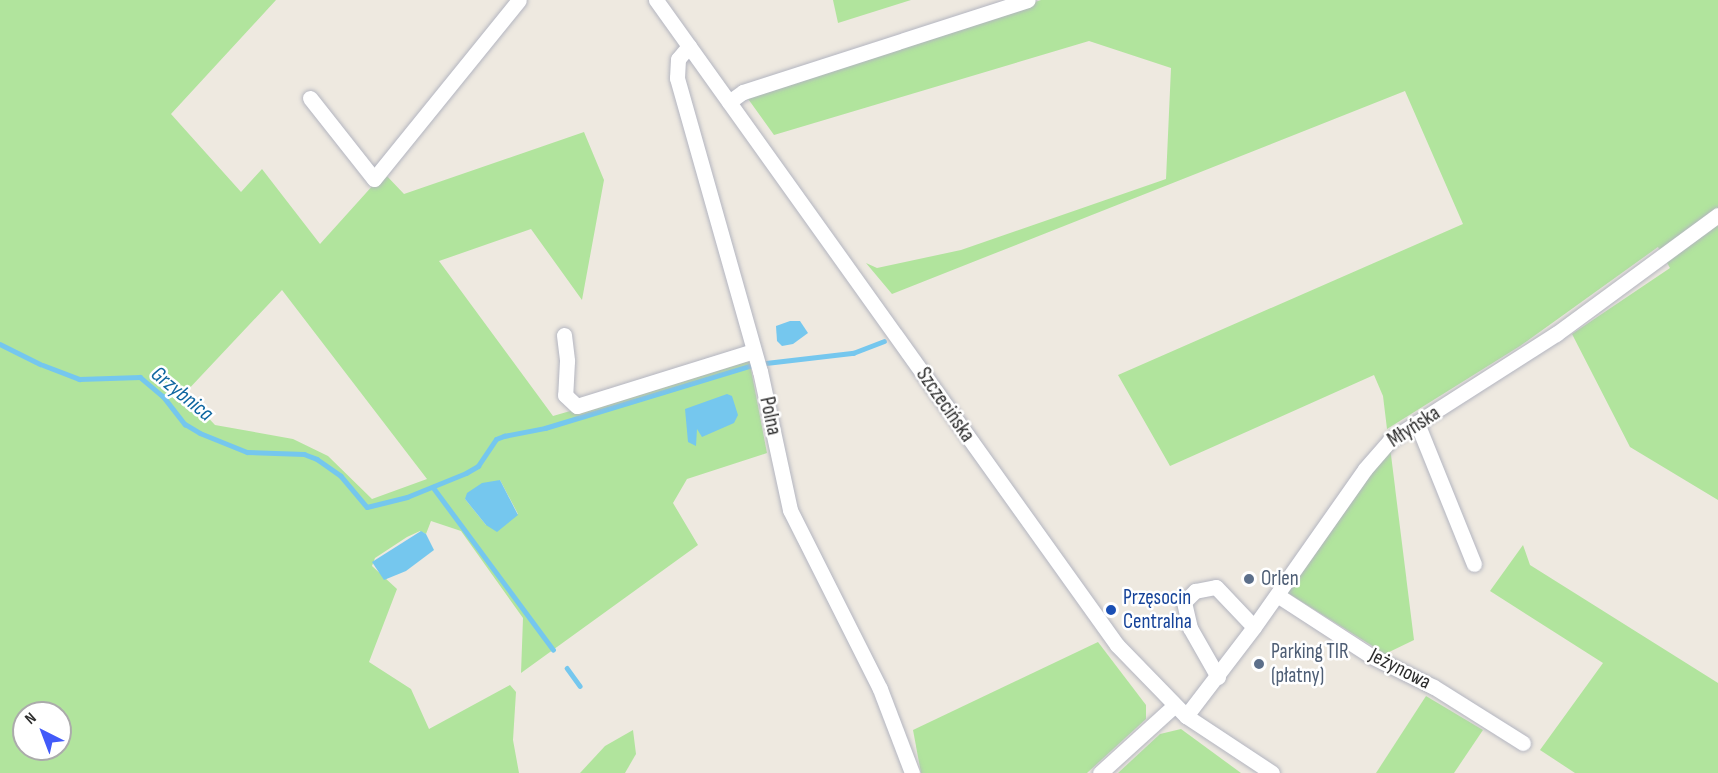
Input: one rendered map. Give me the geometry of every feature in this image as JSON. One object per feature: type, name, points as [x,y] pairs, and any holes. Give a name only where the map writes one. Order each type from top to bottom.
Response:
[{"type":"street","points":[[310,98],[374,179],[519,0]]},
{"type":"street","name":"Szczecińska","points":[[656,0],[1105,630],[1174,706],[1272,773]]},
{"type":"street","points":[[729,102],[743,93],[1028,0]]},
{"type":"street","name":"Polna","points":[[689,46],[677,63],[677,78],[754,351],[796,528],[880,689],[912,773]]},
{"type":"street","name":"Młyńska","points":[[1186,716],[1218,677],[1379,451],[1417,423],[1556,334],[1718,214]]},
{"type":"street","points":[[564,335],[567,361],[565,395],[577,406],[754,351]]},
{"type":"street","points":[[1417,423],[1474,564]]},
{"type":"street","points":[[1218,677],[1190,628],[1184,602],[1195,591],[1216,587],[1254,627]]},
{"type":"street","name":"Jeżynowa","points":[[1277,595],[1371,656],[1434,687],[1523,743]]},
{"type":"street","points":[[1100,773],[1174,706]]},
{"type":"green space","points":[[0,0],[276,0],[171,114],[241,192],[262,169],[320,244],[384,173],[404,194],[584,132],[604,180],[582,300],[531,229],[439,261],[553,416],[749,359],[767,453],[687,479],[673,503],[698,545],[521,673],[523,618],[461,531],[431,521],[426,534],[420,531],[407,537],[375,558],[372,566],[397,589],[369,662],[411,689],[429,729],[510,685],[516,692],[513,740],[519,773],[0,773]],"holes":[[[282,290],[427,479],[372,499],[328,456],[293,439],[215,425],[185,393]],[[500,480],[518,514],[486,525],[465,499]]]},
{"type":"green space","points":[[833,0],[911,0],[838,23]]},
{"type":"green space","points":[[1041,0],[1718,0],[1718,500],[1630,447],[1572,334],[1670,268],[1658,247],[1520,346],[1387,429],[1383,396],[1374,375],[1170,466],[1118,375],[1463,224],[1405,91],[892,294],[866,263],[877,268],[961,250],[1166,179],[1171,68],[1089,41],[774,135],[746,96]]},
{"type":"green space","points":[[1390,447],[1414,640],[1385,654],[1288,593]]},
{"type":"green space","points":[[1523,545],[1530,565],[1718,683],[1718,773],[1575,773],[1540,750],[1603,663],[1490,591]]},
{"type":"green space","points":[[1098,642],[1146,705],[1146,719],[1087,773],[921,773],[913,730]]},
{"type":"green space","points":[[1426,696],[1483,730],[1454,773],[1376,773]]},
{"type":"green space","points":[[1181,729],[1241,773],[1118,773],[1160,734]]},
{"type":"green space","points":[[633,730],[636,754],[625,773],[580,773],[605,746]]},
{"type":"water","points":[[790,321],[800,321],[808,333],[793,344],[782,346],[777,341],[776,326]]},
{"type":"water","points":[[727,394],[732,396],[738,415],[734,423],[702,437],[697,429],[696,446],[688,442],[685,409]]},
{"type":"water","points":[[500,480],[518,515],[497,532],[486,525],[465,499],[467,493],[482,483]]},
{"type":"water","points":[[421,531],[426,534],[434,550],[406,571],[384,580],[372,562]]},
{"type":"waterway","points":[[766,363],[853,353],[884,341]]},
{"type":"waterway","name":"Grzybnica","points":[[0,344],[40,364]]},
{"type":"waterway","name":"Grzybnica","points":[[43,365],[79,379],[140,377],[163,396],[185,424],[200,433],[247,452],[304,454],[317,459],[341,476],[367,507],[407,497],[466,473],[478,466],[496,439],[504,436],[545,428],[752,365]]},
{"type":"waterway","name":"Grzybnica","points":[[433,487],[553,649]]},
{"type":"waterway","name":"Grzybnica","points":[[567,668],[580,686]]},
{"type":"place","name":"Orlen","points":[[1249,579]]},
{"type":"place","name":"Przęsocin Centralna","points":[[1111,610]]},
{"type":"place","name":"Parking TIR (płatny)","points":[[1259,664]]}]
